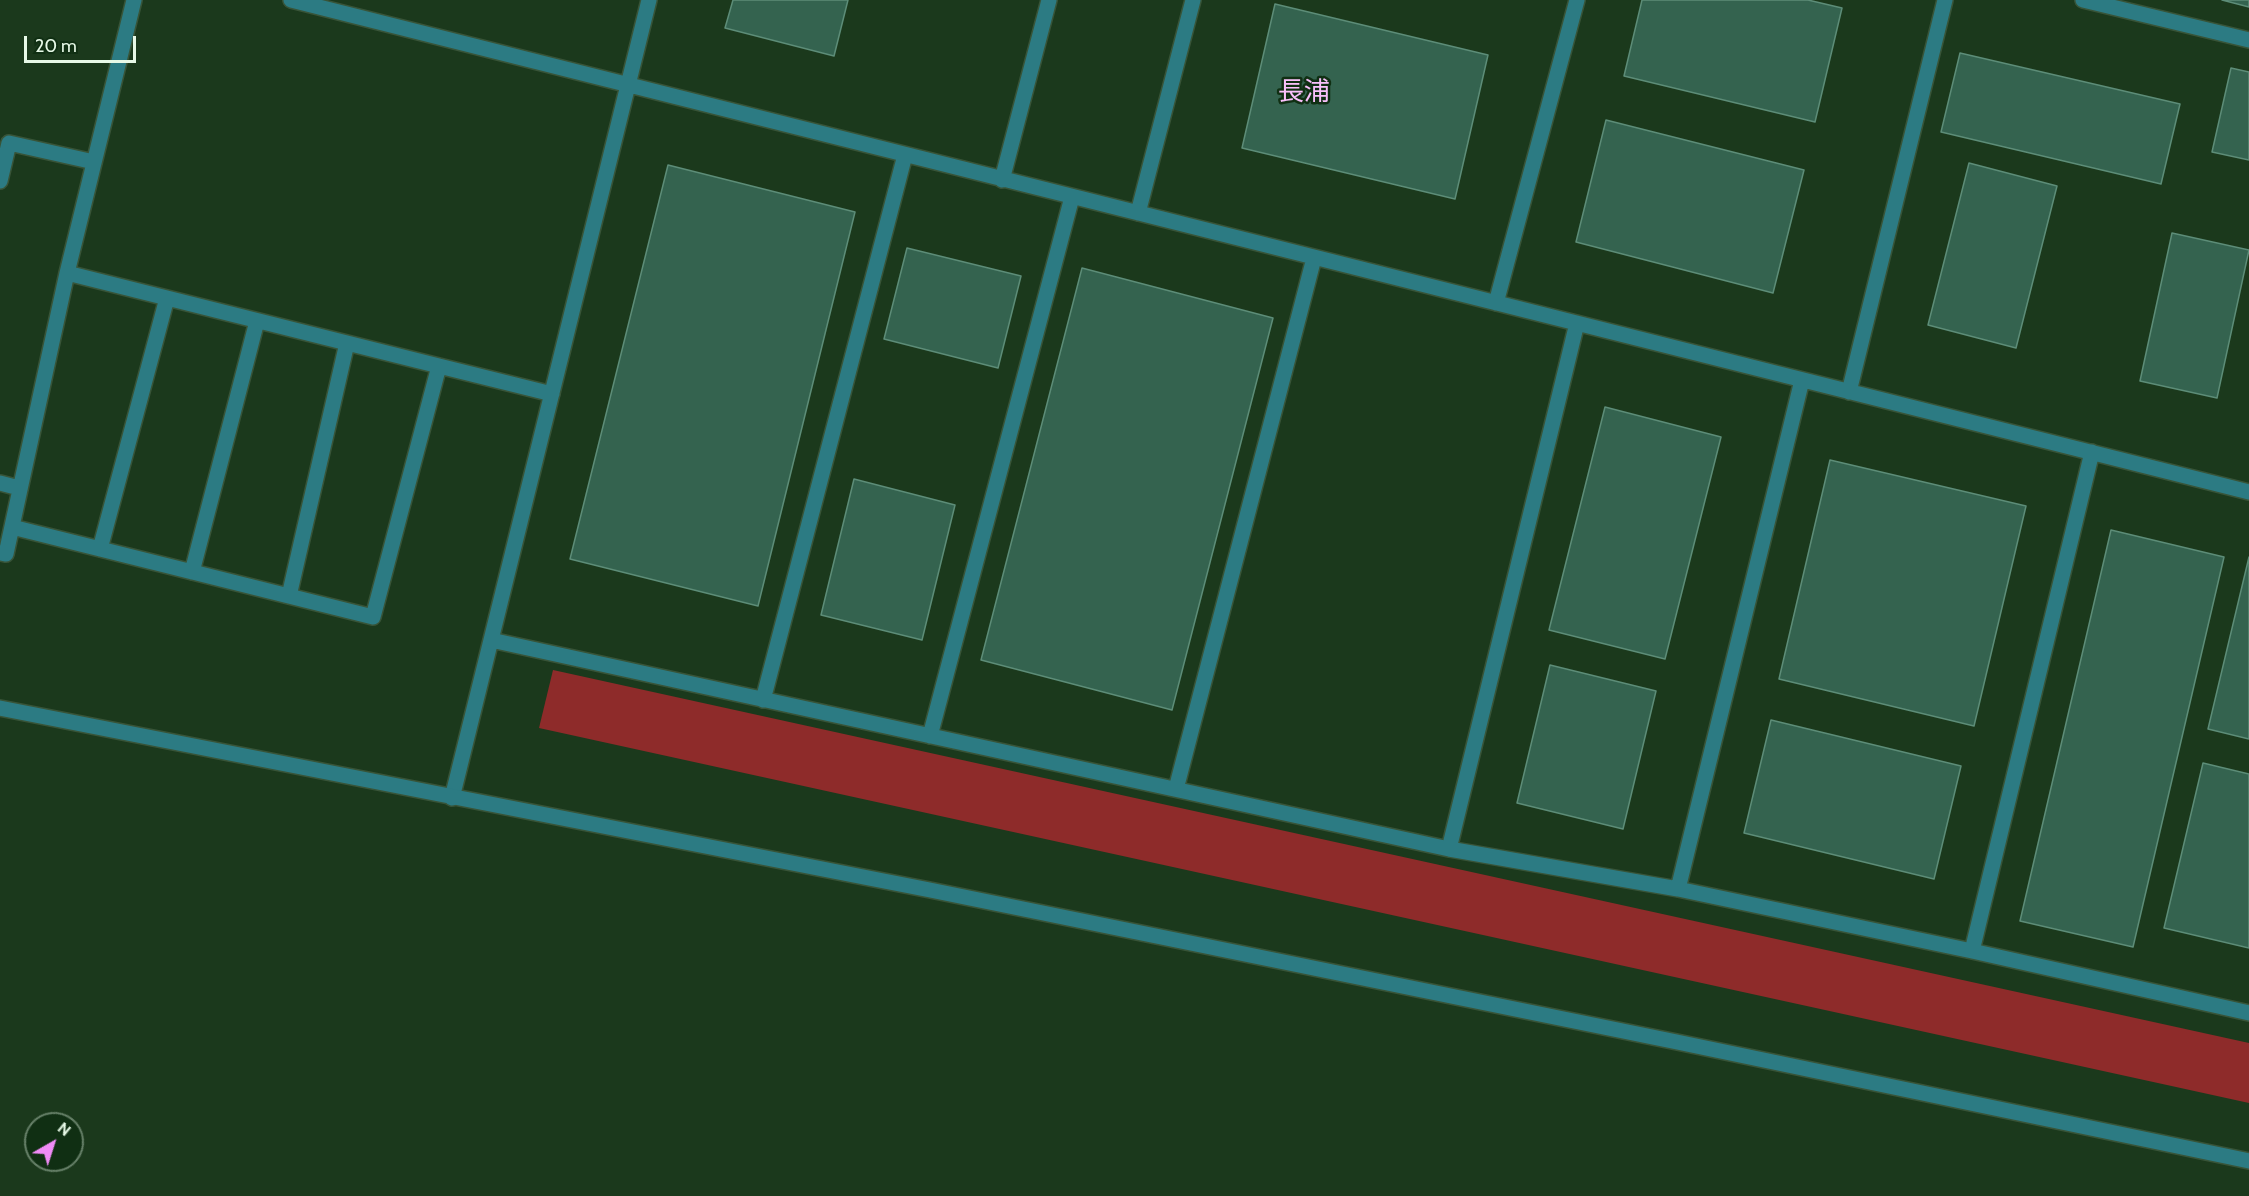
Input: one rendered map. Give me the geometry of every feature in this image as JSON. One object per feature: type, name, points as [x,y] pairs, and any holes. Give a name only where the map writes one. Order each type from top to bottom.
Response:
[{"type":"street","points":[[0,553],[6,554],[67,273],[134,0]]},
{"type":"street","points":[[291,0],[2249,492]]},
{"type":"street","points":[[452,798],[649,0]]},
{"type":"street","points":[[1002,180],[1049,0]]},
{"type":"street","points":[[1138,213],[1193,0]]},
{"type":"street","points":[[1496,303],[1577,0]]},
{"type":"street","points":[[1849,392],[1945,0]]},
{"type":"street","points":[[2083,0],[2249,40]]},
{"type":"street","points":[[0,181],[9,143],[94,162]]},
{"type":"street","points":[[764,700],[905,155]]},
{"type":"street","points":[[930,736],[1072,197]]},
{"type":"street","points":[[1176,789],[1314,258]]},
{"type":"street","points":[[67,273],[552,394]]},
{"type":"street","points":[[100,549],[167,298]]},
{"type":"street","points":[[192,572],[257,321]]},
{"type":"street","points":[[1449,849],[1577,323]]},
{"type":"street","points":[[289,597],[347,343]]},
{"type":"street","points":[[12,527],[373,617],[439,366]]},
{"type":"street","points":[[1678,889],[1802,380]]},
{"type":"street","points":[[1972,951],[2092,452]]},
{"type":"street","points":[[0,483],[19,488]]},
{"type":"street","points":[[491,640],[1449,849],[1678,889],[1972,951],[2249,1013]]},
{"type":"street","points":[[0,708],[953,895],[2249,1161]]},
{"type":"shaded area","points":[[553,670],[2249,1043],[2249,1103],[539,728]]},
{"type":"building","points":[[733,0],[848,0],[834,56],[725,28]]},
{"type":"building","points":[[1642,0],[1808,0],[1842,8],[1815,122],[1624,76]]},
{"type":"building","points":[[2222,0],[2249,0],[2249,7]]},
{"type":"building","points":[[1275,4],[1488,55],[1455,199],[1242,148]]},
{"type":"building","points":[[1960,53],[2180,104],[2161,184],[1941,132]]},
{"type":"building","points":[[2231,68],[2249,72],[2249,160],[2212,152]]},
{"type":"building","points":[[1606,120],[1804,170],[1773,293],[1576,242]]},
{"type":"building","points":[[1969,163],[2057,186],[2016,348],[1928,325]]},
{"type":"building","points":[[668,165],[855,212],[758,606],[570,559]]},
{"type":"building","points":[[2172,233],[2249,250],[2217,398],[2140,381]]},
{"type":"building","points":[[907,248],[1021,276],[998,368],[884,339]]},
{"type":"building","points":[[1082,268],[1273,318],[1172,710],[981,660]]},
{"type":"building","points":[[1605,407],[1721,437],[1665,659],[1549,630]]},
{"type":"building","points":[[1830,460],[2026,506],[1974,726],[1779,679]]},
{"type":"building","points":[[854,479],[955,505],[922,640],[821,615]]},
{"type":"building","points":[[2111,530],[2224,557],[2133,947],[2020,921]]},
{"type":"building","points":[[2249,557],[2249,739],[2208,729]]},
{"type":"building","points":[[1550,665],[1656,691],[1623,829],[1517,803]]},
{"type":"building","points":[[1771,720],[1961,766],[1934,879],[1744,833]]},
{"type":"building","points":[[2203,763],[2249,774],[2249,948],[2164,928]]},
{"type":"district","name":"長浦","points":[[1304,92]]}]
